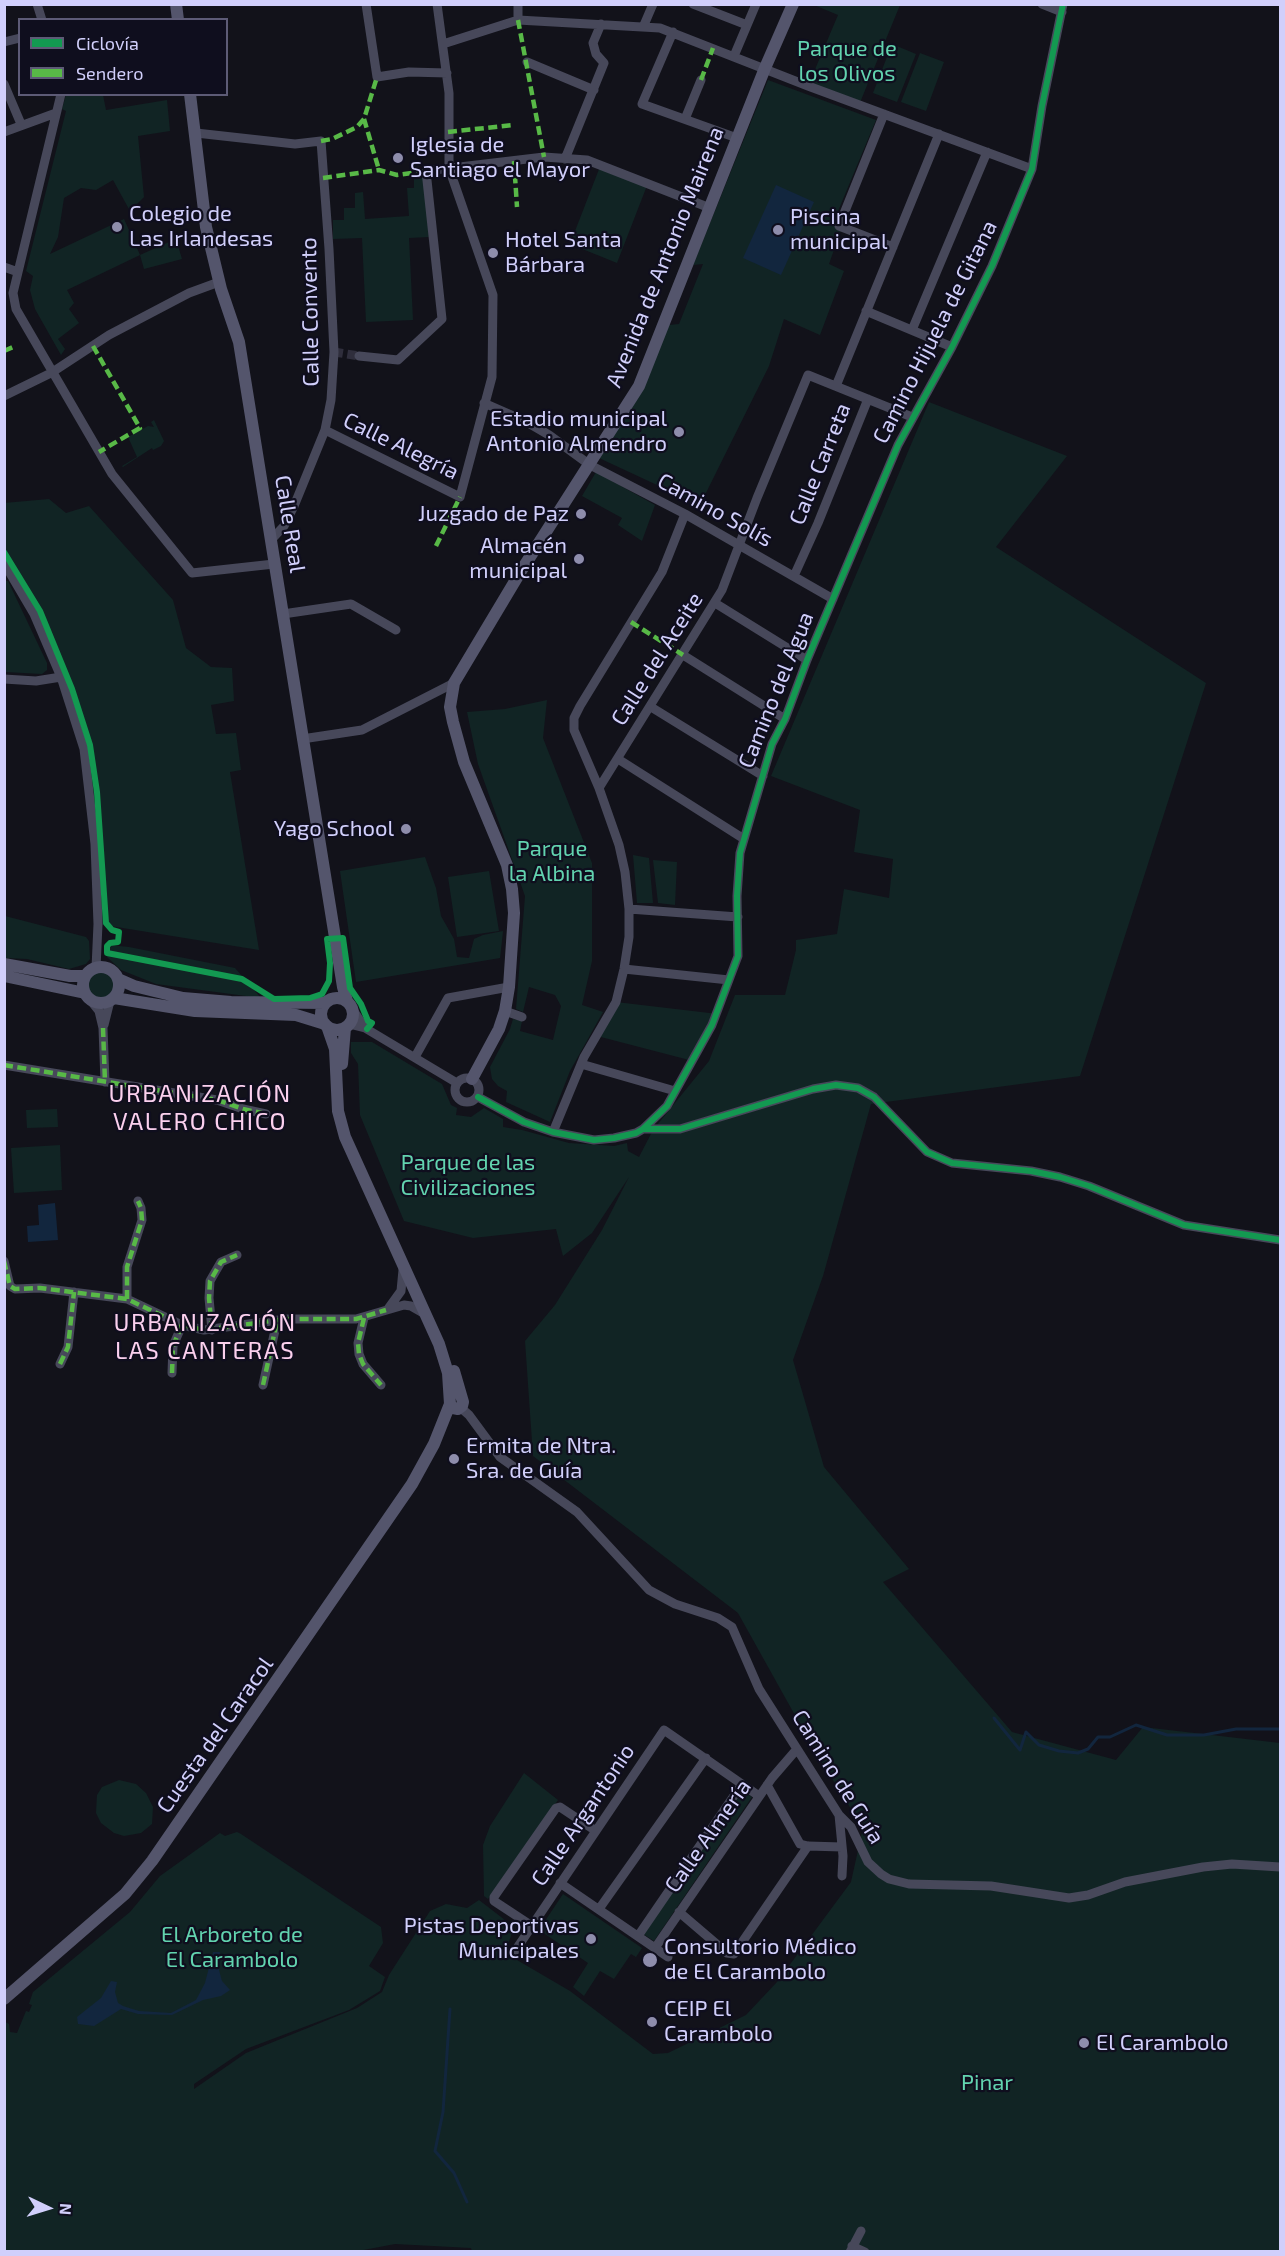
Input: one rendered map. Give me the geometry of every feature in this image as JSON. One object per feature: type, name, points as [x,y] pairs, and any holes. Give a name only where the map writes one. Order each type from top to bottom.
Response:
[{"type":"main road","name":"Avenida de Antonio Mairena","points":[[472,1079],[499,1029],[505,1011],[514,913],[507,865],[464,762],[453,722],[450,707],[454,683],[521,571],[639,386],[765,68],[793,4]]},
{"type":"main road","name":"Calle Real","points":[[190,96],[206,227],[219,282],[239,342],[339,962],[350,1006]]},
{"type":"main road","name":"Calle Real","points":[[328,1001],[339,962]]},
{"type":"main road","points":[[4,964],[70,976],[86,976]]},
{"type":"main road","points":[[88,997],[83,982],[86,976],[96,968],[107,968],[118,979],[118,989],[112,999]]},
{"type":"main road","points":[[4,976],[88,997],[100,1003],[112,999],[195,1011],[296,1016],[336,1030],[347,1026]]},
{"type":"main road","points":[[118,979],[134,986],[183,998],[231,1002],[328,1001],[339,998],[350,1006],[353,1017],[347,1026],[342,1066],[348,1123],[358,1154],[448,1349],[457,1403]]},
{"type":"main road","points":[[328,1001],[321,1015],[335,1049],[338,1111],[345,1137],[403,1270],[439,1344],[457,1403]]},
{"type":"main road","name":"Cuesta del Caracol","points":[[4,1999],[125,1894],[142,1874],[197,1798],[424,1464],[457,1403]]},
{"type":"street","points":[[366,4],[377,77],[409,72],[447,73]]},
{"type":"street","points":[[437,4],[449,93],[449,168],[494,295],[492,376],[484,403]]},
{"type":"street","points":[[518,20],[519,4]]},
{"type":"street","points":[[644,25],[653,4]]},
{"type":"street","points":[[693,4],[747,25]]},
{"type":"street","points":[[734,56],[756,4]]},
{"type":"street","points":[[1042,4],[1063,8]]},
{"type":"street","name":"Camino Hijuela de Gitana","points":[[833,599],[898,445],[952,347],[992,266],[1032,169],[1042,106],[1063,8]]},
{"type":"street","points":[[443,44],[518,20],[644,25],[673,32],[808,86],[1032,169]]},
{"type":"street","points":[[565,159],[604,63],[596,54],[593,43],[600,24]]},
{"type":"street","points":[[673,32],[642,104],[737,138]]},
{"type":"street","points":[[526,62],[594,90]]},
{"type":"street","points":[[685,119],[701,80]]},
{"type":"street","points":[[4,84],[21,124]]},
{"type":"street","points":[[60,96],[13,301],[51,373],[112,474],[192,573],[274,564]]},
{"type":"street","points":[[4,132],[56,113]]},
{"type":"street","points":[[884,114],[840,226],[893,247]]},
{"type":"street","name":"Calle Convento","points":[[196,133],[295,144],[321,141],[334,352],[331,400],[325,430],[294,506],[284,526],[272,539]]},
{"type":"street","points":[[912,417],[836,386],[939,134]]},
{"type":"street","points":[[912,330],[987,152]]},
{"type":"street","points":[[359,356],[398,360],[442,319],[426,171],[544,157],[587,160],[710,208]]},
{"type":"street","points":[[4,267],[18,272]]},
{"type":"street","points":[[4,396],[51,373],[109,335],[189,293],[219,282]]},
{"type":"street","points":[[866,311],[952,347]]},
{"type":"street","name":"Calle del Aceite","points":[[598,788],[722,590],[808,375],[836,386]]},
{"type":"street","name":"Calle Carreta","points":[[794,576],[868,399]]},
{"type":"street","name":"Camino Solís","points":[[484,403],[533,425],[590,465],[686,514],[833,599]]},
{"type":"street","name":"Calle Alegría","points":[[325,430],[460,497],[484,403]]},
{"type":"street","points":[[553,1132],[581,1064],[616,1002],[629,937],[626,872],[620,845],[574,730],[574,718],[662,572],[686,514]]},
{"type":"street","points":[[4,563],[34,614],[61,677],[84,749],[95,844],[98,924],[96,968]]},
{"type":"street","name":"Camino del Agua","points":[[477,1097],[524,1122],[553,1132],[594,1140],[614,1138],[643,1129],[667,1106],[718,1014],[738,956],[737,896],[740,853],[772,744],[833,599]]},
{"type":"street","points":[[715,603],[807,660]]},
{"type":"street","points":[[283,614],[351,604],[396,630]]},
{"type":"street","points":[[683,655],[784,719]]},
{"type":"street","points":[[4,679],[36,681],[61,677]]},
{"type":"street","points":[[302,739],[362,729],[454,683]]},
{"type":"street","points":[[651,706],[763,776]]},
{"type":"street","points":[[618,759],[744,839]]},
{"type":"street","points":[[629,909],[738,917]]},
{"type":"street","points":[[624,969],[729,980]]},
{"type":"street","points":[[415,1057],[448,998],[509,987]]},
{"type":"street","points":[[88,997],[99,1011],[103,1028],[105,1082]]},
{"type":"street","points":[[103,1028],[112,999]]},
{"type":"street","points":[[350,1006],[364,1028]]},
{"type":"street","points":[[505,1011],[522,1017]]},
{"type":"street","points":[[347,1026],[364,1028],[457,1083]]},
{"type":"street","points":[[581,1064],[675,1091]]},
{"type":"street","points":[[4,1065],[217,1100],[266,1114]]},
{"type":"street","points":[[464,1078],[472,1079],[479,1086],[477,1097],[471,1102],[461,1101],[455,1092],[457,1083],[464,1078]]},
{"type":"street","points":[[643,1129],[680,1129],[813,1089],[836,1085],[858,1088],[874,1097],[927,1152],[952,1163],[1031,1171],[1060,1177],[1089,1186],[1184,1225],[1281,1240]]},
{"type":"street","points":[[127,1299],[129,1260],[142,1220],[138,1201]]},
{"type":"street","points":[[212,1330],[210,1281],[221,1262],[237,1254]]},
{"type":"street","points":[[4,1261],[12,1288],[40,1288],[127,1299],[182,1325],[212,1330],[277,1321],[363,1318],[404,1305],[411,1306],[424,1314]]},
{"type":"street","points":[[386,1310],[401,1290],[403,1270]]},
{"type":"street","points":[[60,1364],[68,1347],[74,1292]]},
{"type":"street","points":[[363,1318],[358,1343],[359,1354],[367,1370],[381,1385]]},
{"type":"street","points":[[263,1385],[277,1321]]},
{"type":"street","points":[[172,1373],[173,1346],[182,1325]]},
{"type":"street","name":"Camino de Guía","points":[[457,1403],[507,1463],[562,1499],[587,1521],[649,1590],[675,1604],[718,1618],[732,1627],[759,1689],[839,1815],[851,1827],[864,1856],[874,1869],[889,1879],[909,1884],[991,1886],[1069,1898],[1088,1895],[1125,1882],[1203,1867],[1232,1864],[1281,1867]]},
{"type":"street","name":"Calle Argantonio","points":[[515,1951],[664,1730],[706,1758]]},
{"type":"street","name":"Calle Almería","points":[[655,1948],[766,1785],[797,1749]]},
{"type":"street","points":[[599,1909],[706,1758],[759,1796]]},
{"type":"street","name":"Calle Almería","points":[[638,1936],[742,1784]]},
{"type":"street","points":[[766,1785],[798,1842],[808,1846],[842,1847]]},
{"type":"street","points":[[532,1926],[494,1900],[494,1897],[558,1806],[596,1831]]},
{"type":"street","points":[[839,1815],[842,1876]]},
{"type":"street","points":[[679,1912],[731,1955],[736,1952],[808,1846]]},
{"type":"street","points":[[560,1883],[668,1957]]},
{"type":"street","points":[[861,2231],[851,2249],[865,2252]]},
{"type":"green space","name":"Parque de los Olivos","points":[[814,5],[900,5],[859,105],[808,86],[838,15]]},
{"type":"green space","points":[[892,44],[916,54],[897,102],[873,93]]},
{"type":"green space","points":[[920,53],[944,62],[926,111],[901,102]]},
{"type":"green space","points":[[768,80],[876,120],[836,216],[837,228],[841,230],[829,264],[844,271],[820,335],[784,319],[769,366],[700,505],[599,458],[669,325],[679,324],[703,264],[693,265]]},
{"type":"green space","points":[[66,96],[103,96],[106,110],[167,100],[170,131],[138,136],[144,197],[130,211],[113,180],[96,190],[81,188],[64,198],[58,237],[50,254],[124,219],[140,255],[67,290],[74,303],[69,309],[79,323],[58,339],[65,349],[61,355],[35,309],[30,290],[33,276],[26,271],[66,111],[62,109]]},
{"type":"green space","points":[[601,164],[648,183],[617,263],[570,244]]},
{"type":"green space","points":[[424,174],[429,237],[409,238],[413,320],[366,322],[362,238],[333,239],[333,220],[344,220],[344,208],[355,208],[355,193],[363,192],[365,219],[409,216],[407,188],[414,188],[414,175]]},
{"type":"green space","points":[[176,239],[182,259],[144,269],[140,255]]},
{"type":"green space","points":[[929,402],[1067,456],[996,547],[1206,683],[1080,1076],[871,1104],[823,1276],[793,1360],[824,1467],[909,1569],[883,1582],[1012,1732],[1116,1760],[1143,1727],[1280,1743],[1280,2251],[472,2252],[471,2248],[395,2244],[353,2252],[5,2252],[5,2022],[9,2024],[10,2032],[17,2033],[26,2011],[29,2012],[32,2005],[29,2004],[33,1992],[130,1912],[160,1876],[220,1833],[225,1836],[237,1832],[241,1834],[381,1927],[383,1943],[369,1966],[385,1977],[380,1991],[349,2010],[246,2049],[194,2084],[194,2089],[246,2053],[357,2008],[382,1992],[389,1975],[430,1911],[446,1904],[467,1908],[479,1900],[514,1927],[505,1953],[570,1991],[653,2054],[668,2053],[746,2015],[777,1982],[851,1882],[863,1828],[816,1753],[738,1613],[533,1456],[525,1341],[555,1305],[602,1230],[629,1177],[592,1233],[563,1256],[556,1229],[473,1238],[404,1221],[360,1115],[358,1064],[351,1053],[351,1042],[372,1042],[442,1084],[451,1105],[457,1108],[456,1115],[471,1117],[484,1108],[503,1119],[503,1127],[569,1143],[614,1146],[627,1143],[628,1151],[639,1157],[653,1130],[709,1061],[735,995],[785,995],[796,950],[796,940],[837,934],[844,889],[889,898],[893,859],[854,852],[860,810],[771,776]]},
{"type":"green space","points":[[154,420],[164,441],[161,446],[153,450],[152,448],[123,467],[137,457],[128,437],[148,426],[154,427],[151,422]]},
{"type":"green space","points":[[596,472],[655,505],[642,541],[618,525],[622,518],[582,496]]},
{"type":"green space","points":[[49,499],[66,513],[89,506],[173,600],[186,648],[211,667],[232,668],[234,701],[211,705],[216,734],[236,733],[241,770],[230,772],[259,950],[98,924],[84,749],[61,677],[5,563],[4,503]]},
{"type":"green space","points":[[5,581],[8,581],[47,663],[47,670],[42,674],[5,672]]},
{"type":"green space","name":"Parque la Albina","points":[[547,700],[543,738],[592,863],[592,961],[582,1005],[603,1012],[570,1071],[550,1122],[506,1102],[507,1091],[492,1079],[490,1067],[513,1019],[522,1021],[520,1031],[553,1040],[561,1006],[555,995],[529,987],[523,1012],[516,1009],[525,896],[478,764],[467,712],[505,709]]},
{"type":"green space","points":[[633,855],[649,858],[653,903],[637,903]]},
{"type":"green space","points":[[425,857],[436,888],[441,916],[454,939],[457,957],[469,958],[474,939],[503,931],[500,958],[356,982],[340,871]]},
{"type":"green space","points":[[653,860],[677,862],[675,905],[658,903]]},
{"type":"green space","points":[[489,871],[499,931],[457,937],[448,877]]},
{"type":"green space","points":[[5,916],[86,937],[89,941],[90,959],[86,964],[69,969],[27,959],[5,958]]},
{"type":"green space","points":[[110,945],[235,968],[261,998],[156,984],[121,970],[107,957]]},
{"type":"green space","points":[[101,972],[110,976],[114,985],[110,994],[101,998],[92,994],[88,985],[92,976]]},
{"type":"green space","points":[[616,1002],[718,1014],[693,1061],[597,1036]]},
{"type":"green space","points":[[57,1109],[58,1127],[27,1128],[26,1110]]},
{"type":"green space","points":[[60,1145],[62,1190],[14,1193],[11,1148]]},
{"type":"green space","points":[[524,1773],[558,1800],[488,1899],[484,1896],[483,1845],[490,1826]]},
{"type":"green space","points":[[119,1780],[136,1784],[146,1793],[153,1807],[152,1824],[141,1833],[124,1836],[114,1833],[101,1823],[96,1813],[97,1795],[102,1787]]},
{"type":"green space","points":[[741,1790],[752,1797],[654,1941],[643,1934]]},
{"type":"green space","name":"Pistas Deportivas Municipales","points":[[563,1894],[642,1948],[636,1957],[631,1954],[614,1979],[600,1971],[584,1996],[573,1987],[588,1963],[539,1930]]},
{"type":"water","name":"Piscina municipal","points":[[776,185],[814,202],[781,275],[743,258]]},
{"type":"water","points":[[55,1203],[58,1240],[28,1242],[27,1226],[39,1225],[38,1205]]},
{"type":"water","points":[[213,1952],[220,1952],[219,1970],[222,1981],[230,1990],[221,1996],[203,2000],[172,2015],[138,2014],[121,2009],[94,2026],[78,2024],[77,2017],[101,1998],[111,1981],[117,1982],[115,1992],[118,2003],[139,2011],[171,2013],[196,2000],[205,1983]]},
{"type":"waterway","points":[[994,1718],[1020,1750],[1026,1732],[1039,1745],[1059,1751],[1078,1753],[1088,1749],[1098,1737],[1110,1737],[1136,1725],[1167,1735],[1204,1735],[1236,1729],[1280,1729]]},
{"type":"waterway","points":[[450,2009],[443,2112],[435,2151],[454,2173],[467,2202]]},
{"type":"tunnel","points":[[334,352],[359,356]]},
{"type":"marked path","points":[[518,20],[544,157]]},
{"type":"marked path","points":[[701,80],[713,48]]},
{"type":"marked path","points":[[321,141],[332,139],[357,127],[364,119],[377,77]]},
{"type":"marked path","points":[[364,119],[379,170]]},
{"type":"marked path","points":[[448,132],[513,125]]},
{"type":"marked path","points":[[514,161],[517,207]]},
{"type":"marked path","points":[[323,178],[379,170],[397,175],[426,171]]},
{"type":"marked path","points":[[93,346],[140,428],[99,452]]},
{"type":"marked path","points":[[4,351],[13,347]]},
{"type":"marked path","points":[[436,546],[460,497]]},
{"type":"marked path","points":[[631,622],[683,655]]},
{"type":"marked path","points":[[103,1028],[105,1082]]},
{"type":"marked path","points":[[4,1065],[217,1100],[266,1114]]},
{"type":"marked path","points":[[127,1299],[127,1267],[142,1220],[138,1201]]},
{"type":"marked path","points":[[212,1330],[210,1281],[221,1262],[237,1255]]},
{"type":"marked path","points":[[4,1261],[10,1286],[15,1289],[40,1288],[127,1299],[182,1325],[204,1330],[286,1319],[356,1319],[386,1310]]},
{"type":"marked path","points":[[60,1364],[68,1347],[74,1292]]},
{"type":"marked path","points":[[364,1318],[358,1343],[359,1354],[363,1364],[381,1385]]},
{"type":"marked path","points":[[263,1385],[277,1321]]},
{"type":"marked path","points":[[172,1373],[173,1346],[182,1325]]},
{"type":"cycle path","points":[[478,1097],[524,1122],[553,1132],[594,1140],[636,1133],[667,1106],[712,1025],[738,956],[737,896],[740,853],[772,744],[785,719],[807,660],[898,445],[952,347],[992,266],[1032,169],[1042,106],[1063,4]]},
{"type":"cycle path","points":[[4,552],[40,611],[72,689],[90,745],[97,792],[106,923],[112,930],[119,932],[118,942],[110,943],[107,946],[107,953],[242,979],[274,999],[310,998],[322,994],[329,981],[330,963],[327,939],[343,938],[350,988],[361,1004],[368,1021],[372,1023],[367,1029]]},
{"type":"cycle path","points":[[643,1129],[680,1129],[813,1089],[836,1085],[858,1088],[874,1097],[927,1152],[952,1163],[1031,1171],[1060,1177],[1089,1186],[1184,1225],[1280,1240]]},
{"type":"place","name":"Iglesia de Santiago el Mayor","points":[[398,158]]},
{"type":"place","name":"Colegio de Las Irlandesas","points":[[117,227]]},
{"type":"place","name":"Piscina municipal","points":[[778,230]]},
{"type":"place","name":"Hotel Santa Bárbara","points":[[493,253]]},
{"type":"place","name":"Estadio municipal Antonio Almendro","points":[[679,432]]},
{"type":"place","name":"Juzgado de Paz","points":[[581,514]]},
{"type":"place","name":"Almacén municipal","points":[[579,559]]},
{"type":"place","name":"Yago School","points":[[406,829]]},
{"type":"place","name":"Ermita de Ntra. Sra. de Guía","points":[[454,1459]]},
{"type":"place","name":"Pistas Deportivas Municipales","points":[[591,1939]]},
{"type":"place","name":"Consultorio Médico de El Carambolo","points":[[650,1960]]},
{"type":"place","name":"CEIP El Carambolo","points":[[652,2022]]},
{"type":"place","name":"El Carambolo","points":[[1084,2043]]},
{"type":"district","name":"URBANIZACIÓN VALERO CHICO","points":[[200,1108]]},
{"type":"district","name":"URBANIZACIÓN LAS CANTERAS","points":[[205,1337]]},
{"type":"park label","name":"Parque de las Civilizaciones","points":[[468,1176]]},
{"type":"park label","name":"El Arboreto de El Carambolo","points":[[232,1948]]},
{"type":"park label","name":"Pinar","points":[[987,2083]]}]
